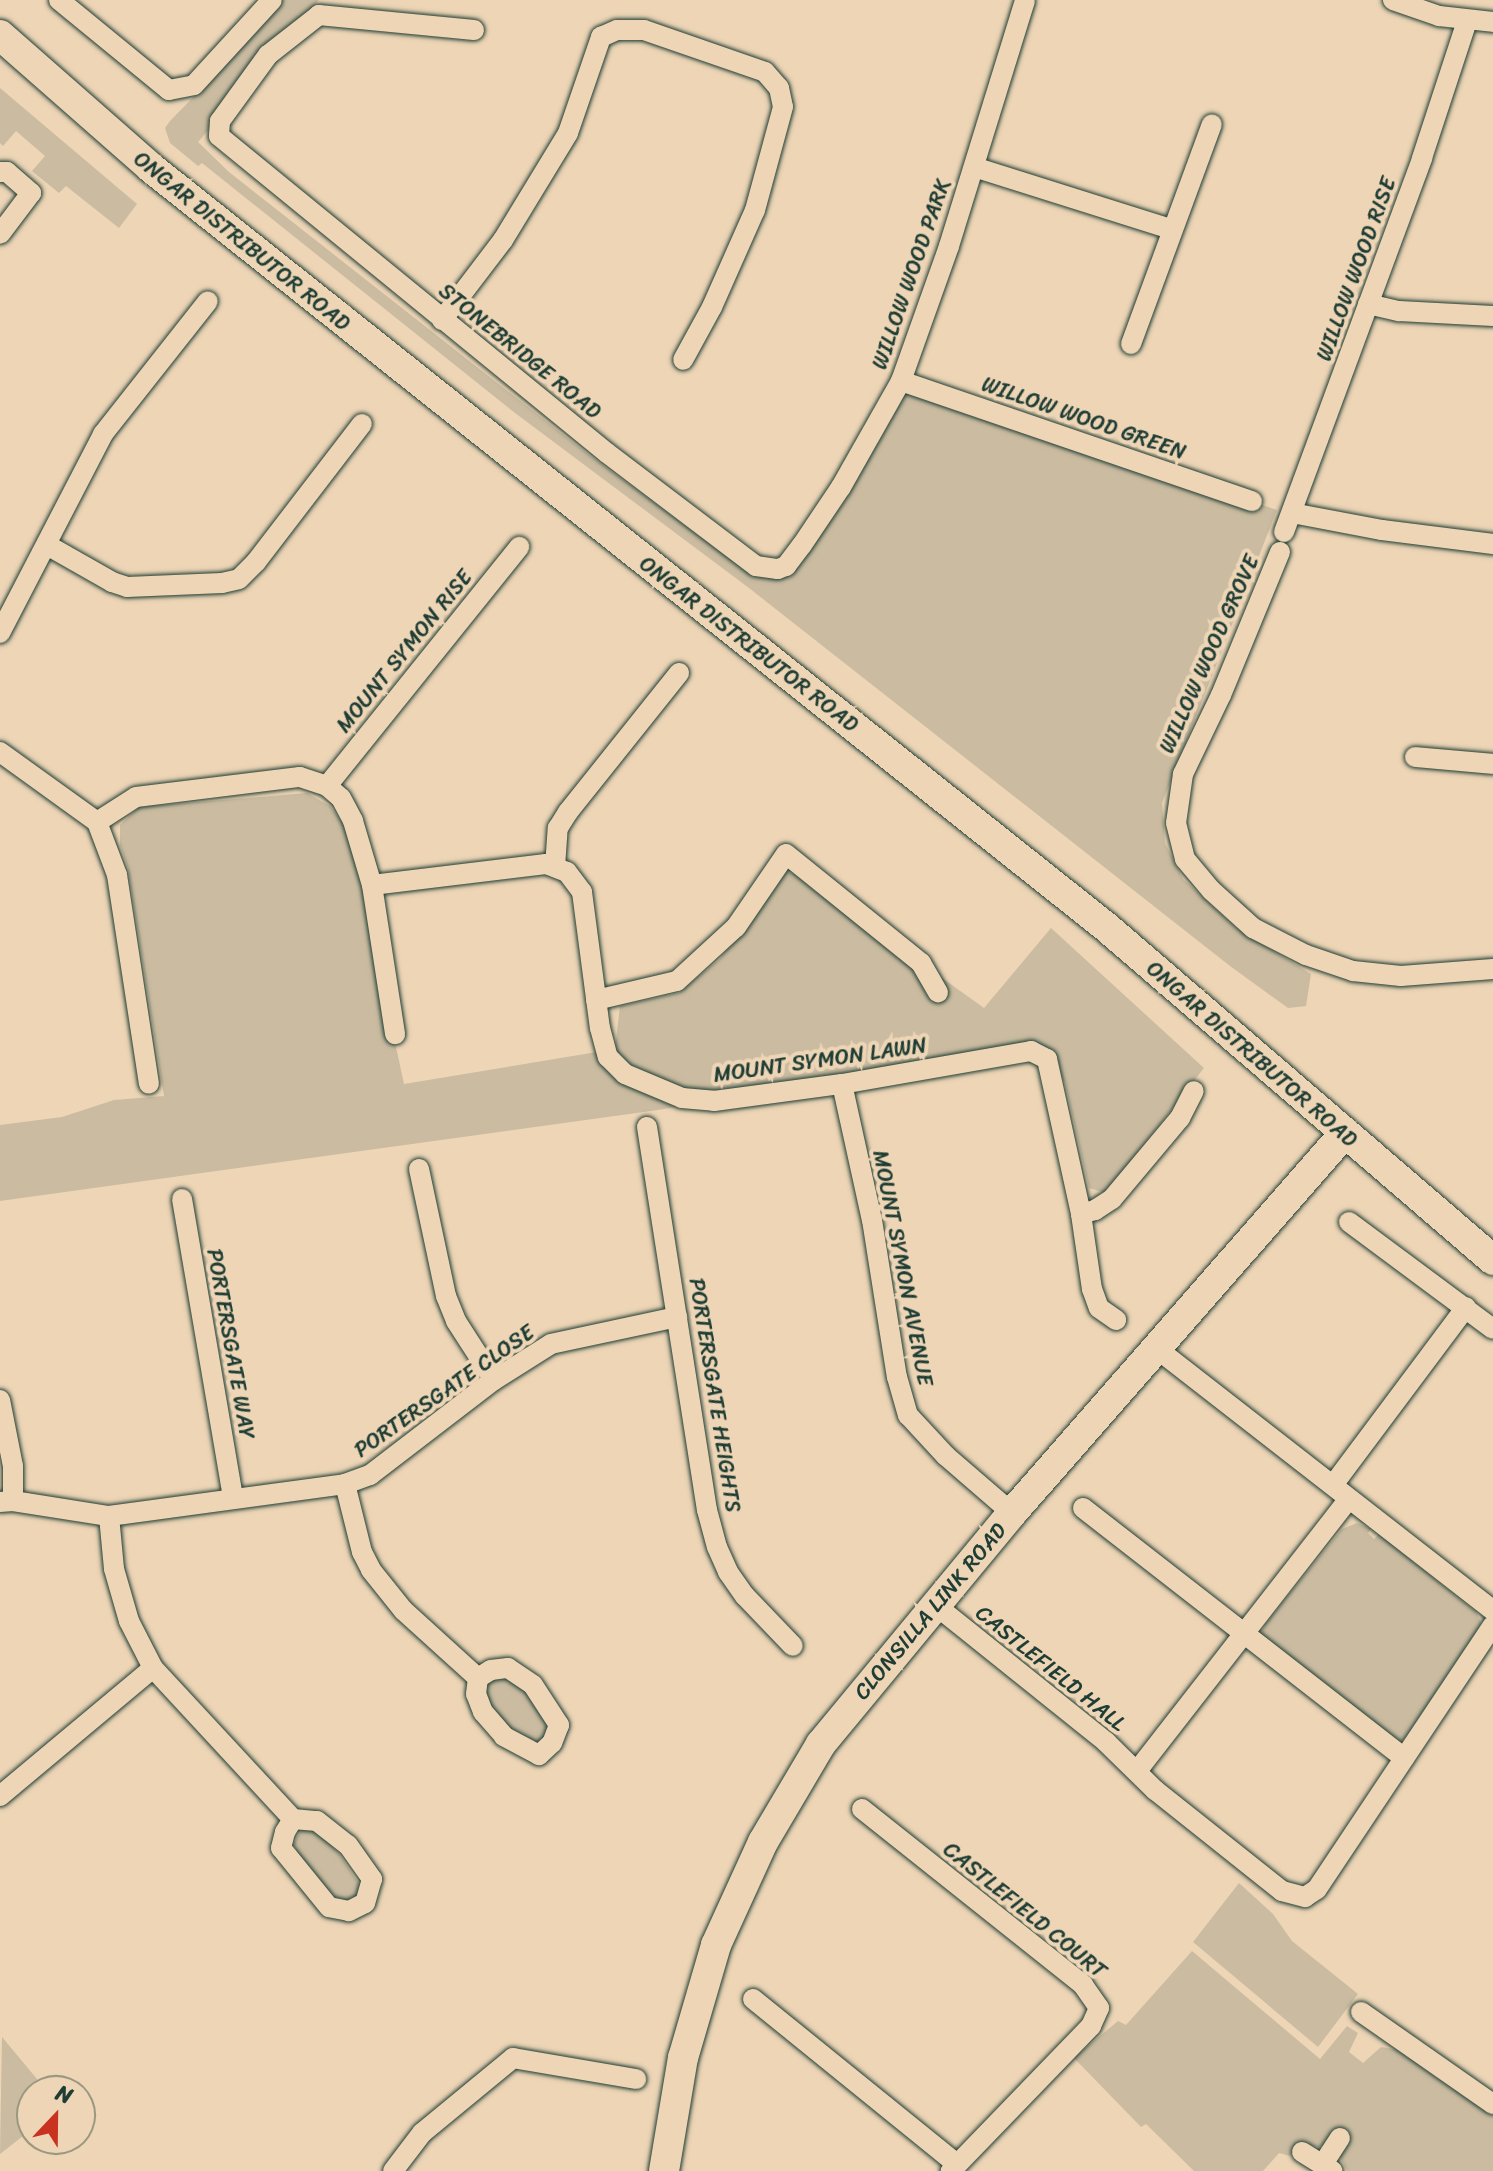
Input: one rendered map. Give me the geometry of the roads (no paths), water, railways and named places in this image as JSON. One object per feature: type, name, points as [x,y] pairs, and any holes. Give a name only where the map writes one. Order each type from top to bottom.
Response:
[{"type":"street","points":[[59,0],[169,90],[194,85],[272,0]]},
{"type":"street","name":"WILLOW WOOD PARK","points":[[802,545],[841,487],[901,381],[974,167],[1025,0]]},
{"type":"street","points":[[1393,0],[1420,11],[1467,21],[1493,22]]},
{"type":"street","name":"STONEBRIDGE ROAD","points":[[474,30],[319,15],[268,55],[218,129],[219,136],[607,453],[756,566],[768,569],[786,566],[802,545]]},
{"type":"street","name":"WILLOW WOOD RISE","points":[[1282,542],[1443,98],[1467,21]]},
{"type":"street","points":[[442,320],[503,240],[568,133],[601,37],[617,30],[644,30],[765,72],[779,88],[783,107],[755,210],[712,307],[683,360]]},
{"type":"street","name":"ONGAR DISTRIBUTOR ROAD","points":[[0,35],[150,167],[1105,926],[1493,1260]]},
{"type":"street","points":[[1131,344],[1212,124]]},
{"type":"street","points":[[974,167],[1171,229]]},
{"type":"street","points":[[0,172],[7,172],[31,193],[0,234]]},
{"type":"street","points":[[0,633],[103,434],[208,301]]},
{"type":"street","points":[[1368,304],[1399,311],[1493,316]]},
{"type":"street","name":"WILLOW WOOD GREEN","points":[[901,381],[1252,501]]},
{"type":"street","points":[[47,545],[112,582],[127,587],[222,583],[239,579],[256,562],[362,424]]},
{"type":"street","points":[[1292,513],[1388,531],[1493,544]]},
{"type":"street","name":"WILLOW WOOD GROVE","points":[[1282,542],[1221,695],[1183,774],[1176,823],[1185,859],[1211,890],[1253,928],[1306,955],[1353,971],[1401,976],[1493,969]]},
{"type":"street","name":"MOUNT SYMON RISE","points":[[327,786],[519,547]]},
{"type":"street","points":[[372,885],[546,864],[555,867],[554,842],[568,812],[679,673]]},
{"type":"street","points":[[0,752],[97,822],[117,875],[149,1084]]},
{"type":"street","points":[[1415,757],[1493,764]]},
{"type":"street","points":[[97,822],[136,797],[300,777],[327,786],[341,798],[353,821],[372,885],[395,1034]]},
{"type":"street","points":[[596,1000],[677,981],[736,927],[786,854],[921,963],[938,992]]},
{"type":"street","name":"MOUNT SYMON LAWN","points":[[555,867],[567,872],[582,892],[596,1000],[608,1057],[625,1074],[682,1098],[714,1101],[842,1084],[1031,1051],[1047,1059],[1081,1214],[1092,1289],[1099,1308],[1116,1320]]},
{"type":"street","name":"MOUNT SYMON AVENUE","points":[[842,1084],[872,1220],[897,1377],[908,1415],[946,1456],[1012,1513]]},
{"type":"street","points":[[1081,1214],[1095,1210],[1112,1199],[1180,1118],[1194,1091]]},
{"type":"street","name":"PORTERSGATE HEIGHTS","points":[[647,1127],[707,1510],[717,1547],[728,1572],[745,1596],[793,1646]]},
{"type":"street","name":"CLONSILLA LINK ROAD","points":[[664,2171],[683,2058],[699,1993],[743,1883],[791,1790],[821,1744],[1012,1513],[1344,1134]]},
{"type":"street","points":[[419,1169],[446,1296],[456,1321],[494,1380]]},
{"type":"street","name":"PORTERSGATE WAY","points":[[182,1199],[233,1497]]},
{"type":"street","points":[[1349,1222],[1493,1329]]},
{"type":"street","points":[[1333,1485],[1466,1307]]},
{"type":"street","name":"PORTERSGATE CLOSE","points":[[6,1501],[109,1516],[345,1484],[370,1475],[494,1380],[551,1344],[677,1317]]},
{"type":"street","points":[[1156,1348],[1493,1610]]},
{"type":"street","points":[[0,1400],[13,1466],[6,1501]]},
{"type":"street","points":[[345,1484],[362,1552],[371,1570],[403,1610],[478,1678]]},
{"type":"street","points":[[1137,1771],[1349,1499]]},
{"type":"street","points":[[1083,1508],[1404,1758]]},
{"type":"street","points":[[109,1516],[118,1582],[129,1621],[153,1668],[293,1819],[317,1821],[348,1845],[372,1879],[365,1903],[349,1911],[329,1907],[281,1848],[285,1832],[293,1819]]},
{"type":"street","name":"CASTLEFIELD HALL","points":[[934,1604],[1106,1742],[1155,1790],[1282,1891],[1305,1897],[1317,1889],[1493,1625]]},
{"type":"street","points":[[0,1796],[153,1668]]},
{"type":"street","points":[[508,1668],[533,1685],[559,1725],[552,1743],[539,1755],[504,1736],[483,1712],[476,1694],[478,1678],[491,1670],[508,1668]]},
{"type":"street","name":"CASTLEFIELD COURT","points":[[753,1999],[954,2168],[1091,2026],[1099,2008],[1083,1985],[862,1809]]},
{"type":"street","points":[[1361,2012],[1493,2104]]},
{"type":"street","points":[[393,2171],[422,2133],[480,2089],[513,2058],[636,2079]]},
{"type":"street","points":[[1302,2152],[1328,2168],[1340,2138]]}]
